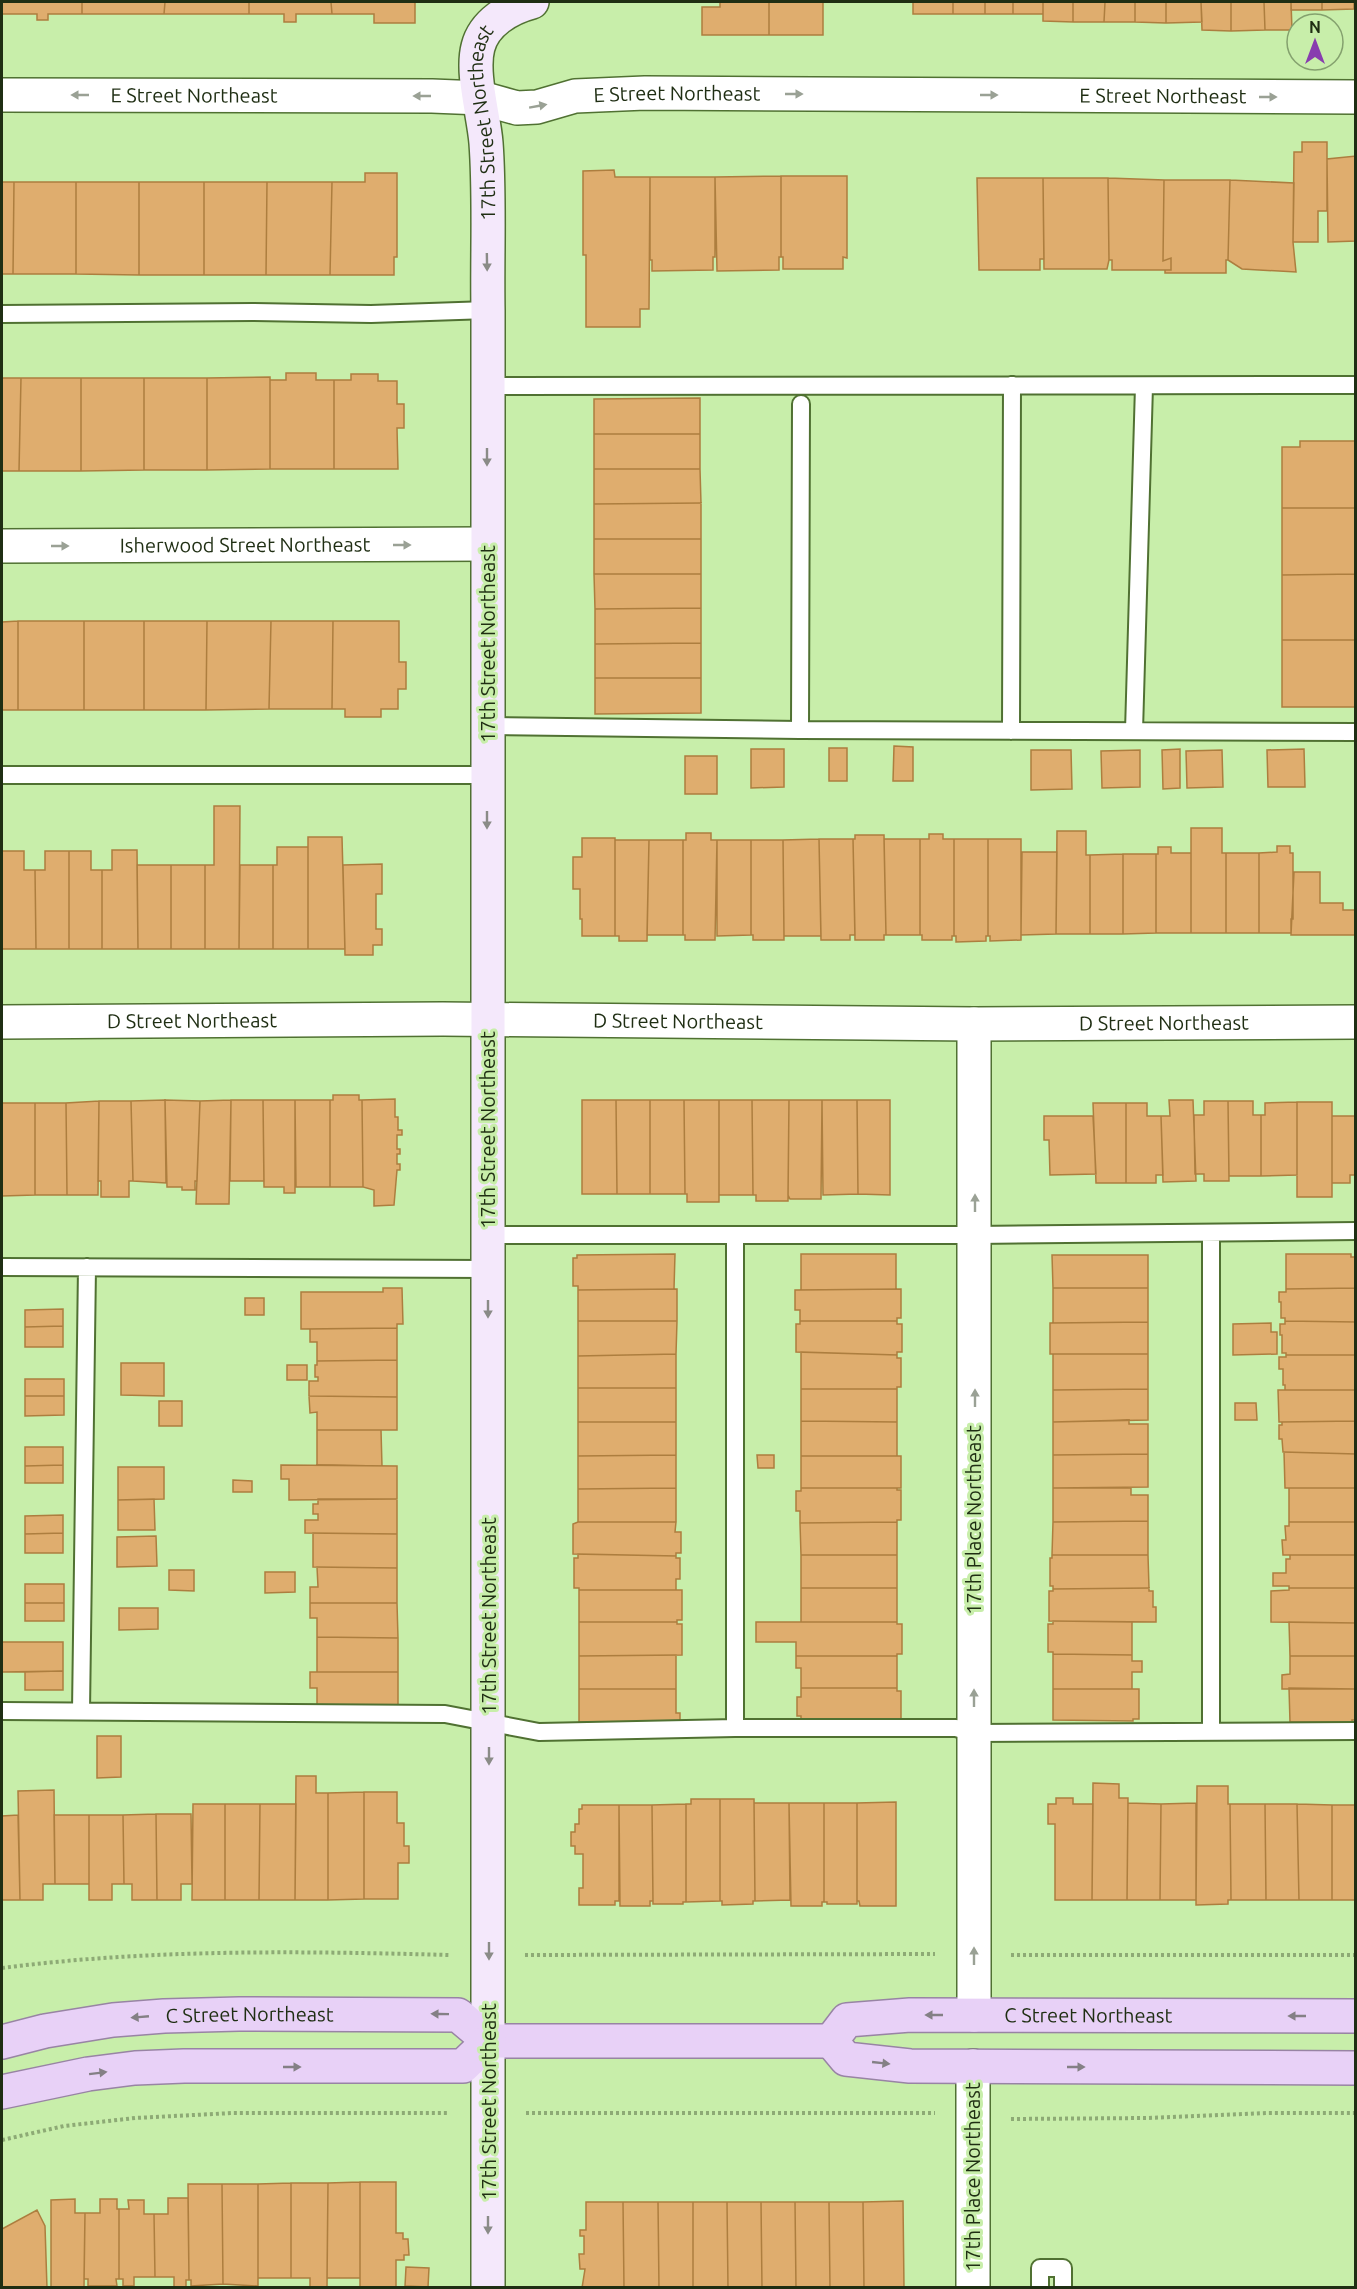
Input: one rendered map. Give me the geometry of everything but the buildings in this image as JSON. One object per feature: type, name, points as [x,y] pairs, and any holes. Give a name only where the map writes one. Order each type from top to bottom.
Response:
[{"type":"main road","name":"17th Street Northeast","points":[[488,2288],[488,310],[486,145],[475,64],[478,45],[491,25],[514,5]]},
{"type":"main road","name":"C Street Northeast","points":[[2,2034],[164,2016],[434,2014],[458,2015],[489,2040]]},
{"type":"main road","name":"C Street Northeast","points":[[831,2041],[847,2020],[910,2015],[1356,2016]]},
{"type":"main road","points":[[2,2042],[45,2031]]},
{"type":"main road","points":[[2,2092],[100,2072],[174,2067],[464,2066],[489,2040],[831,2041],[846,2059],[910,2066],[1356,2068]]},
{"type":"street","name":"E Street Northeast","points":[[2,95],[432,96],[481,98],[517,108],[537,107],[575,96],[645,93],[1356,97]]},
{"type":"street","name":"Isherwood Street Northeast","points":[[2,546],[487,544]]},
{"type":"street","name":"D Street Northeast","points":[[2,1022],[488,1019],[974,1024],[1356,1022]]},
{"type":"street","name":"17th Place Northeast","points":[[974,1024],[974,2015]]},
{"type":"street","name":"17th Place Northeast","points":[[973,2066],[973,2288]]},
{"type":"lane","points":[[2,314],[252,312],[371,314],[488,310]]},
{"type":"lane","points":[[1011,730],[1012,385]]},
{"type":"lane","points":[[487,386],[1356,386]]},
{"type":"lane","points":[[1134,731],[1144,386]]},
{"type":"lane","points":[[800,730],[801,404]]},
{"type":"lane","points":[[489,726],[800,730],[1356,732]]},
{"type":"lane","points":[[2,775],[487,775]]},
{"type":"lane","points":[[488,1235],[975,1236],[1356,1231]]},
{"type":"lane","points":[[1211,1233],[1211,1731]]},
{"type":"lane","points":[[735,1236],[735,1728]]},
{"type":"lane","points":[[2,1268],[488,1269]]},
{"type":"lane","points":[[81,1711],[87,1268]]},
{"type":"lane","points":[[2,1711],[445,1714],[539,1732],[735,1728],[956,1728],[974,1734],[1356,1731]]},
{"type":"lane","points":[[1040,2288],[1040,2268],[1063,2268],[1063,2288]]},
{"type":"path","points":[[518,1955],[943,1954]]},
{"type":"path","points":[[2,1968],[199,1955],[453,1955]]},
{"type":"path","points":[[1008,1955],[1356,1955]]},
{"type":"path","points":[[520,2114],[945,2113]]},
{"type":"path","points":[[1007,2119],[1356,2113]]},
{"type":"path","points":[[2,2140],[64,2126],[135,2118],[233,2114],[459,2114]]}]
